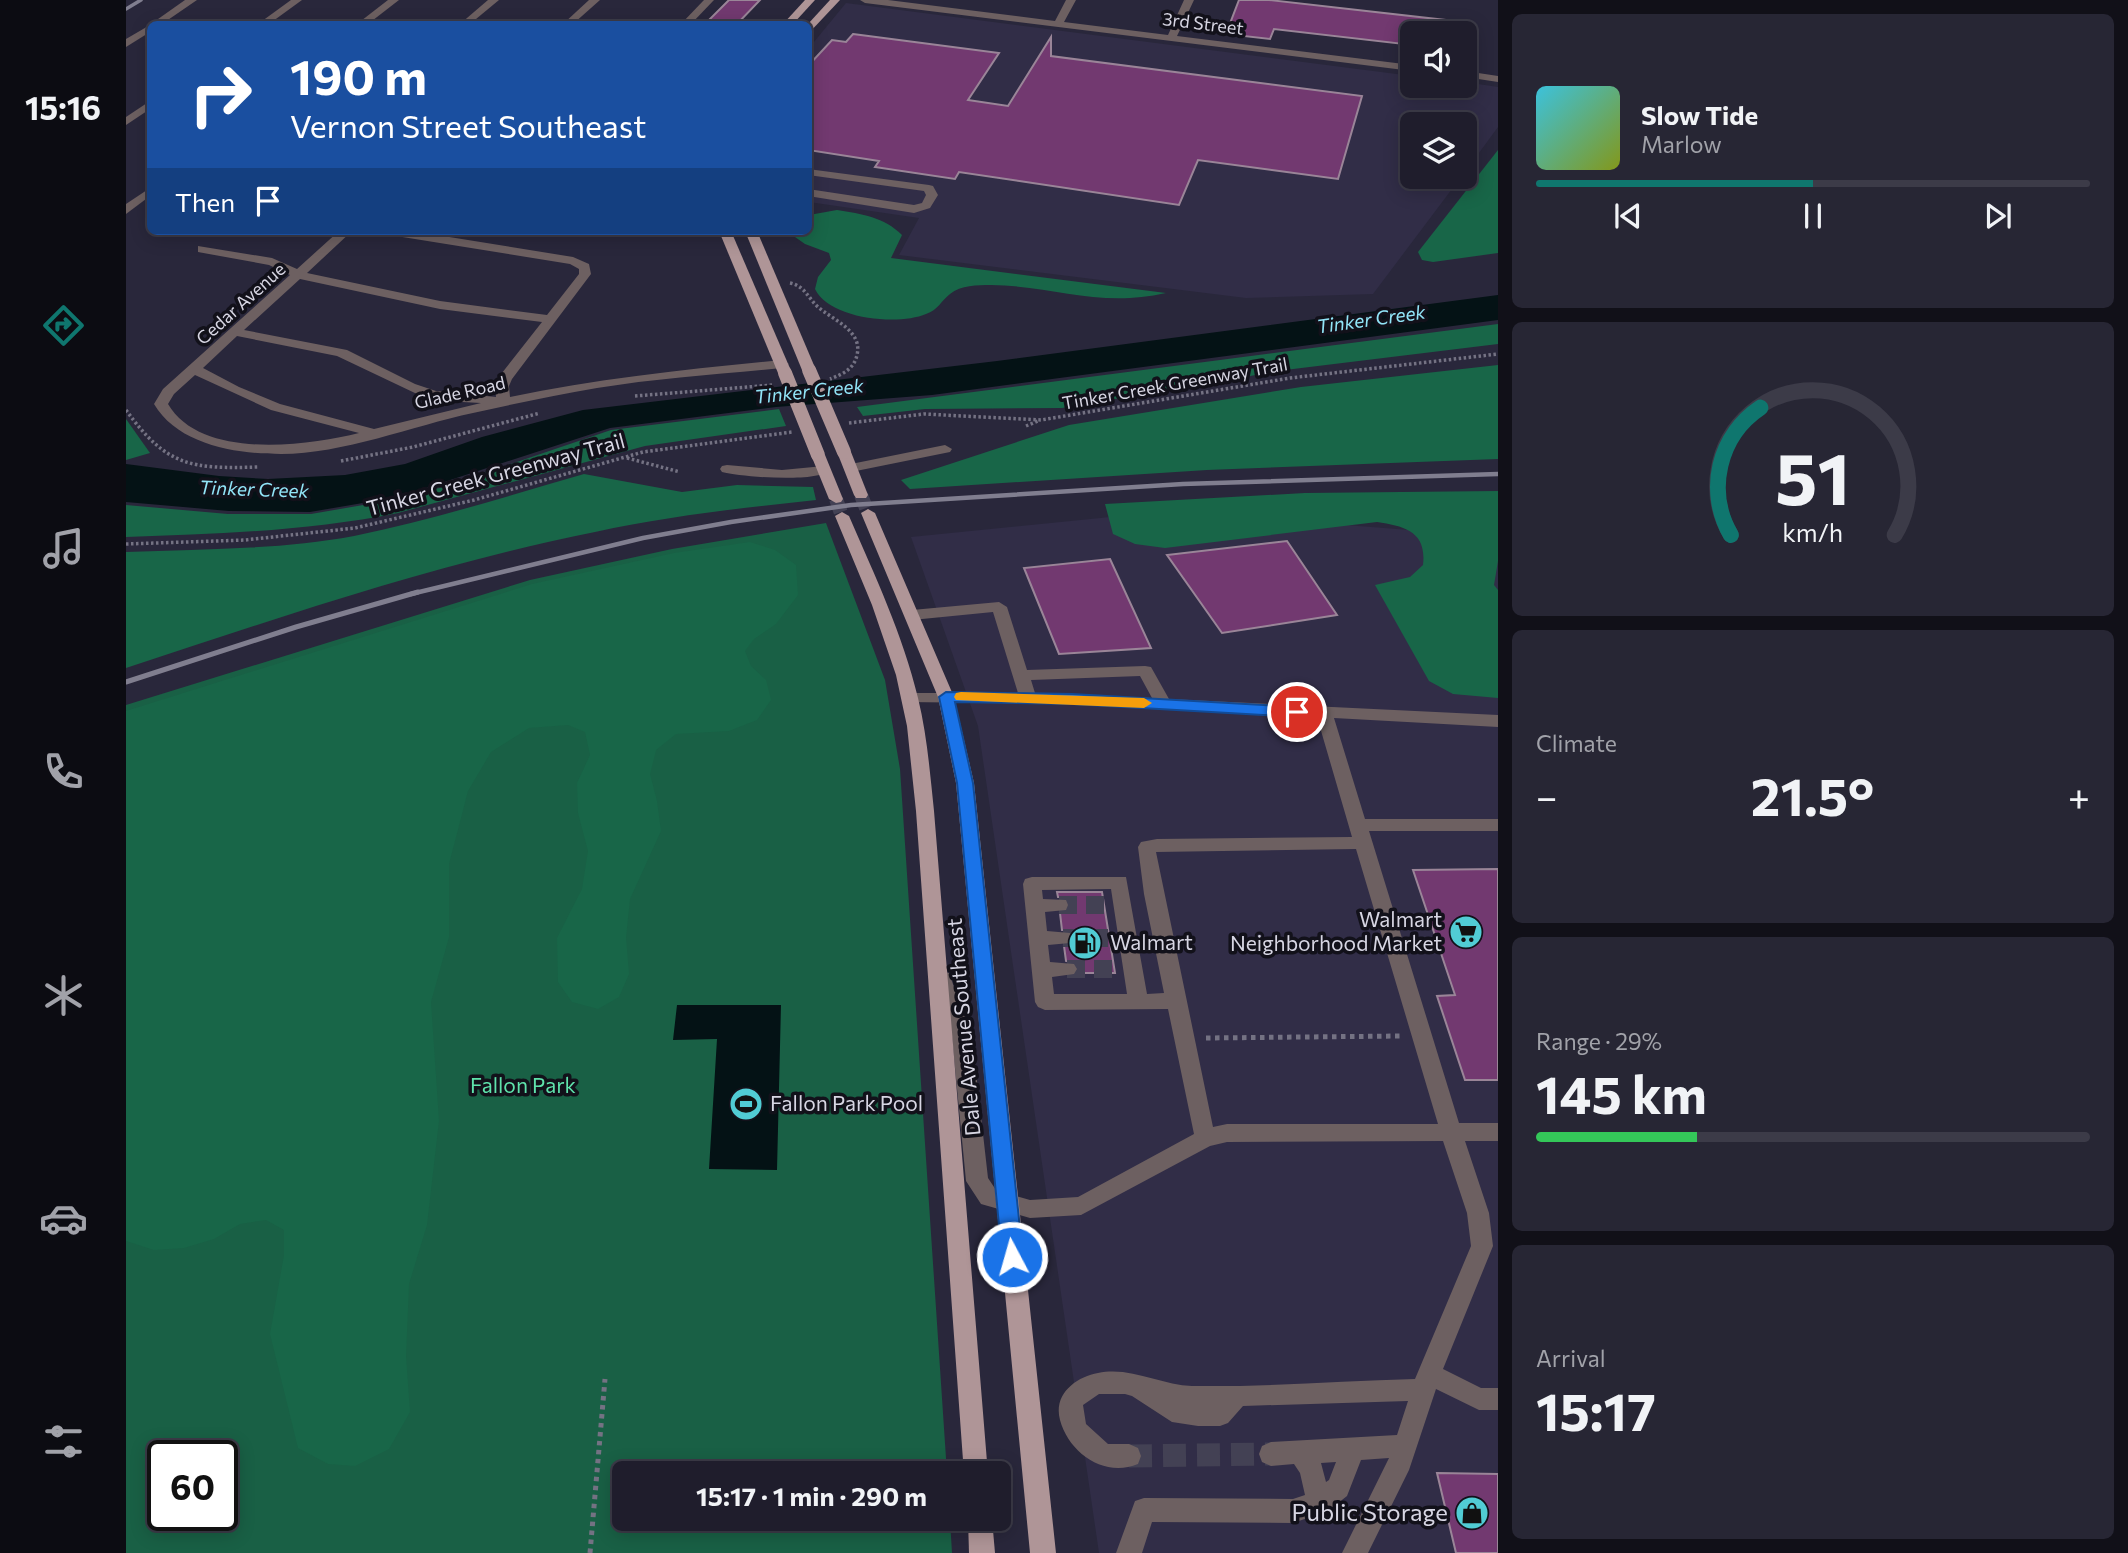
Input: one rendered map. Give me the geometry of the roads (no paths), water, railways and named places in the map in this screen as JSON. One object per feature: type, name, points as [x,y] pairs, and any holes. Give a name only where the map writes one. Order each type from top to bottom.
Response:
[{"type":"main road","points":[[791,21],[810,0]]},
{"type":"main road","points":[[812,26],[835,0]]},
{"type":"main road","points":[[727,235],[836,499]]},
{"type":"main road","points":[[753,235],[861,495]]},
{"type":"main road","name":"Dale Avenue Southeast","points":[[868,513],[946,697],[966,795],[1043,1553]]},
{"type":"main road","name":"Dale Avenue Southeast","points":[[842,516],[890,631],[910,698],[925,811],[975,1461]]},
{"type":"main road","points":[[981,1531],[982,1553]]},
{"type":"street","points":[[160,21],[192,0]]},
{"type":"street","points":[[267,21],[297,0]]},
{"type":"street","points":[[366,21],[394,0]]},
{"type":"street","points":[[469,21],[494,0]]},
{"type":"street","points":[[571,21],[594,0]]},
{"type":"street","points":[[689,21],[709,0]]},
{"type":"street","name":"3rd Street","points":[[865,0],[1400,67]]},
{"type":"street","points":[[945,10],[952,0]]},
{"type":"street","points":[[1058,24],[1071,0]]},
{"type":"street","points":[[1171,38],[1189,0]]},
{"type":"street","points":[[126,44],[147,33]]},
{"type":"street","points":[[1477,76],[1498,79]]},
{"type":"street","points":[[126,122],[147,106]]},
{"type":"street","points":[[812,173],[929,188],[932,195],[925,208],[914,209],[812,193]]},
{"type":"street","points":[[126,189],[147,192]]},
{"type":"street","points":[[126,210],[147,194]]},
{"type":"street","name":"Cedar Avenue","points":[[161,404],[168,392],[342,235]]},
{"type":"street","points":[[237,332],[283,344],[344,353],[403,385],[435,396],[504,402],[502,386],[505,378],[585,274],[585,267],[580,263],[416,235]]},
{"type":"street","points":[[474,244],[482,235]]},
{"type":"street","points":[[202,249],[272,262],[324,282],[440,305],[550,319]]},
{"type":"street","name":"Glade Road","points":[[161,404],[174,421],[208,439],[257,449],[309,448],[544,394],[659,376],[783,368]]},
{"type":"street","points":[[195,369],[250,398],[279,409],[372,433]]},
{"type":"street","points":[[851,468],[945,449]]},
{"type":"street","points":[[727,469],[782,474],[824,470]]},
{"type":"street","points":[[912,615],[999,607],[1028,697]]},
{"type":"street","points":[[1021,675],[1145,671],[1164,704]]},
{"type":"street","points":[[910,698],[1028,697],[1498,721]]},
{"type":"street","points":[[1324,713],[1478,1213],[1482,1246],[1426,1382],[1397,1470],[1355,1553]]},
{"type":"street","points":[[1205,1138],[1153,894],[1147,847],[1498,825]]},
{"type":"street","points":[[1138,1001],[1124,969],[1119,938],[1116,902],[1119,882],[1032,884],[1045,1002],[1176,1001]]},
{"type":"street","points":[[1116,902],[1153,894]]},
{"type":"street","points":[[1034,905],[1059,905]]},
{"type":"street","points":[[1038,938],[1063,938]]},
{"type":"street","points":[[937,966],[962,1037],[977,1181],[989,1197],[1007,1203],[1030,1209],[1081,1206],[1205,1138],[1227,1133],[1498,1132]]},
{"type":"street","points":[[1041,970],[1067,969]]},
{"type":"street","points":[[1129,1456],[1104,1456],[1081,1440],[1070,1418],[1074,1397],[1086,1387],[1097,1384],[1132,1384],[1220,1415],[1237,1395],[1426,1382],[1479,1399],[1498,1399]]},
{"type":"street","points":[[1271,1454],[1404,1446]]},
{"type":"street","points":[[1129,1553],[1144,1510],[1293,1511],[1319,1503],[1338,1488],[1353,1450]]},
{"type":"street","points":[[1300,1453],[1311,1468],[1319,1503]]},
{"type":"water","name":"Tinker Creek","points":[[1498,295],[1498,320],[932,395],[776,407],[610,428],[398,497],[310,512],[229,511],[126,502],[126,464],[219,476],[268,479],[345,475],[405,464],[482,437],[583,410],[997,361]]},
{"type":"water","name":"Fallon Park Pool","points":[[677,1005],[781,1005],[777,1170],[709,1169],[717,1039],[673,1040]]},
{"type":"tunnel","points":[[861,495],[868,513]]},
{"type":"tunnel","points":[[836,499],[842,516]]},
{"type":"tunnel","points":[[1059,905],[1104,905]]},
{"type":"tunnel","points":[[1063,938],[1110,938]]},
{"type":"tunnel","points":[[1067,969],[1114,969]]},
{"type":"tunnel","points":[[1129,1456],[1271,1454]]},
{"type":"railway","points":[[126,9],[141,0]]},
{"type":"railway","points":[[411,594],[643,538],[851,505],[1183,484],[1498,474]]},
{"type":"railway","points":[[411,594],[418,592]]},
{"type":"railway","points":[[126,682],[296,627],[411,594]]},
{"type":"place","name":"Walmart Neighborhood Market","points":[[1466,932]]},
{"type":"place","name":"Walmart","points":[[1085,943]]},
{"type":"place","name":"Fallon Park Pool","points":[[746,1104]]},
{"type":"place","name":"Public Storage","points":[[1472,1513]]},
{"type":"park label","name":"Fallon Park","points":[[523,1086]]}]
